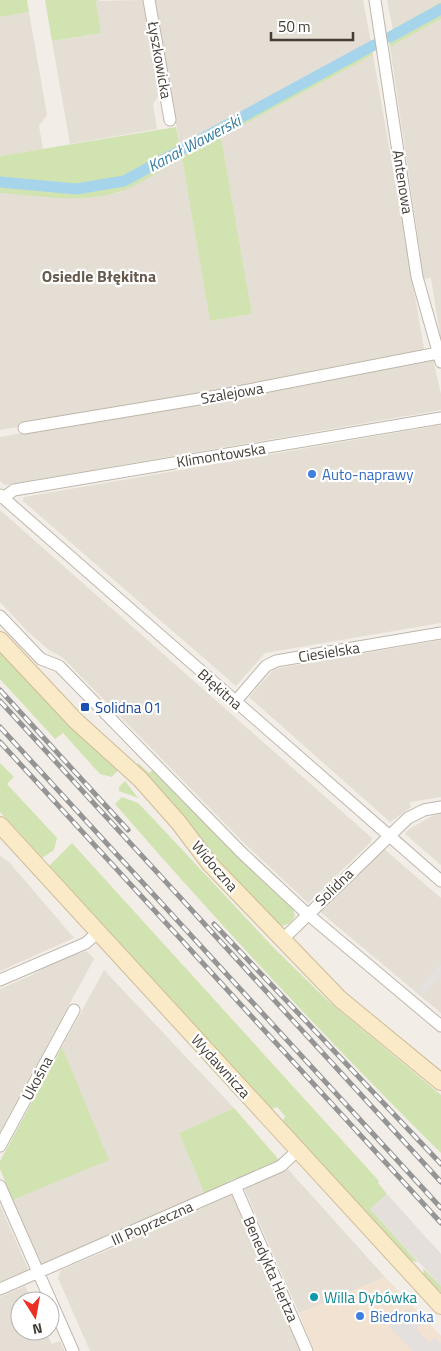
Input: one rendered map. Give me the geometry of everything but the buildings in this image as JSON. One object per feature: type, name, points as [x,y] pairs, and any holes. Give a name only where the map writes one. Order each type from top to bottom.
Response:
[{"type":"main road","name":"Widoczna","points":[[0,640],[76,721],[140,779],[180,824],[205,858],[340,999],[441,1082]]},
{"type":"main road","name":"Wydawnicza","points":[[0,825],[441,1306]]},
{"type":"street","name":"Łyszkowicka","points":[[149,0],[170,120]]},
{"type":"street","name":"Antenowa","points":[[375,0],[418,283],[440,357]]},
{"type":"street","name":"Szalejowa","points":[[24,428],[440,357]]},
{"type":"street","name":"Klimontowska","points":[[2,496],[14,490],[441,418]]},
{"type":"street","name":"Błękitna","points":[[2,496],[441,881]]},
{"type":"street","name":"Widoczna","points":[[0,616],[41,659],[58,666],[241,852],[307,914],[441,1026]]},
{"type":"street","name":"Ciesielska","points":[[235,702],[266,666],[276,661],[441,634]]},
{"type":"street","name":"Solidna","points":[[282,940],[388,835],[408,818],[424,810],[441,807]]},
{"type":"street","points":[[0,980],[86,943],[98,932]]},
{"type":"street","name":"Ukośna","points":[[0,1146],[74,1010]]},
{"type":"street","name":"III Poprzeczna","points":[[0,1288],[281,1166],[298,1150]]},
{"type":"street","points":[[0,1186],[72,1351]]},
{"type":"street","name":"Benedykta Hertza","points":[[235,1186],[307,1351]]},
{"type":"shaded area","points":[[146,0],[161,92],[153,104],[157,129],[70,144],[52,41],[101,33],[96,1]]},
{"type":"shaded area","points":[[155,0],[363,0],[371,43],[180,147]]},
{"type":"shaded area","points":[[387,0],[441,0],[441,2],[393,30]]},
{"type":"shaded area","points":[[29,12],[47,115],[39,126],[43,149],[0,156],[0,17]]},
{"type":"shaded area","points":[[441,19],[441,341],[431,278],[423,279],[417,252],[420,251],[390,47]]},
{"type":"shaded area","points":[[373,55],[425,354],[0,430],[0,193],[83,198],[118,193],[182,159],[210,321],[252,314],[221,137]]},
{"type":"shaded area","points":[[433,360],[441,394],[441,410],[5,485],[0,481],[0,437]]},
{"type":"shaded area","points":[[441,425],[441,623],[265,653],[236,686],[23,501],[24,497]]},
{"type":"shaded area","points":[[0,510],[372,838],[371,842],[308,903],[243,842],[62,657],[49,650],[27,631],[0,602]]},
{"type":"shaded area","points":[[441,640],[441,797],[410,802],[411,807],[390,822],[249,697],[274,669]]},
{"type":"shaded area","points":[[441,813],[441,865],[405,834],[409,829]]},
{"type":"shaded area","points":[[383,848],[441,898],[441,1013],[319,911]]},
{"type":"shaded area","points":[[0,856],[9,862],[74,938],[0,971]]},
{"type":"shaded area","points":[[87,951],[94,959],[0,1132],[0,989],[32,975],[56,960]]},
{"type":"shaded area","points":[[441,963],[441,976],[424,995],[418,989]]},
{"type":"shaded area","points":[[104,970],[234,1108],[179,1133],[205,1195],[42,1265],[13,1200],[108,1160],[62,1047]]},
{"type":"shaded area","points":[[286,1167],[385,1277],[299,1313],[244,1188]]},
{"type":"shaded area","points":[[228,1193],[232,1195],[300,1351],[90,1351],[58,1278],[61,1270],[139,1237],[137,1232]]},
{"type":"shaded area","points":[[387,1194],[441,1254],[441,1286],[370,1209]]},
{"type":"shaded area","points":[[0,1205],[29,1271],[0,1284]]},
{"type":"shaded area","points":[[385,1277],[441,1336],[441,1351],[314,1351],[299,1313]]},
{"type":"shaded area","points":[[25,1286],[27,1291],[14,1291]]},
{"type":"shaded area","points":[[10,1293],[10,1341],[50,1341],[52,1344],[60,1341],[65,1351],[0,1351],[0,1297]]},
{"type":"shaded area","points":[[408,1308],[422,1323],[416,1329],[429,1343],[435,1337],[441,1344],[441,1351],[413,1351],[389,1326]]},
{"type":"green space","points":[[0,0],[27,0],[29,12],[0,17]]},
{"type":"green space","points":[[45,0],[100,0],[96,1],[101,33],[52,41]]},
{"type":"green space","points":[[441,2],[441,19],[390,47],[388,32]]},
{"type":"green space","points":[[371,43],[373,55],[221,137],[252,314],[210,321],[182,159],[132,187],[102,196],[58,198],[0,193],[0,156],[176,127],[180,147]]},
{"type":"green space","points":[[0,650],[118,770],[112,777],[100,774],[63,733],[55,739],[0,679]]},
{"type":"green space","points":[[0,763],[14,777],[7,784],[57,838],[54,850],[42,858],[0,812]]},
{"type":"green space","points":[[138,763],[149,773],[154,769],[227,846],[293,909],[295,916],[287,925],[279,926],[224,871]]},
{"type":"green space","points":[[125,781],[138,798],[119,791],[119,787]]},
{"type":"green space","points":[[122,797],[138,803],[273,947],[328,1001],[441,1095],[441,1153],[316,1025],[194,893],[115,804]]},
{"type":"green space","points":[[72,843],[379,1181],[378,1183],[387,1194],[370,1209],[418,1262],[411,1261],[283,1121],[285,1116],[277,1107],[272,1109],[49,866]]},
{"type":"green space","points":[[62,1047],[109,1160],[13,1200],[0,1169],[0,1161]]},
{"type":"green space","points":[[234,1108],[280,1161],[238,1180],[236,1178],[227,1182],[227,1185],[205,1195],[179,1133]]},
{"type":"green space","points":[[423,1268],[441,1286],[441,1293],[424,1275]]},
{"type":"waterway","name":"Kanał Wawerski","points":[[390,37],[441,9]]},
{"type":"waterway","name":"Kanał Wawerski","points":[[0,182],[76,189],[124,181],[374,45]]},
{"type":"railway","points":[[0,690],[128,830]]},
{"type":"railway","points":[[0,701],[441,1182]]},
{"type":"railway","points":[[0,727],[441,1208]]},
{"type":"railway","points":[[0,742],[441,1223]]},
{"type":"railway","points":[[214,924],[441,1164]]},
{"type":"place","name":"Auto-naprawy","points":[[312,474]]},
{"type":"place","name":"Solidna 01","points":[[85,707]]},
{"type":"place","name":"Willa Dybówka","points":[[314,1297]]},
{"type":"place","name":"Biedronka","points":[[360,1316]]},
{"type":"district","name":"Osiedle Błękitna","points":[[99,276]]}]
